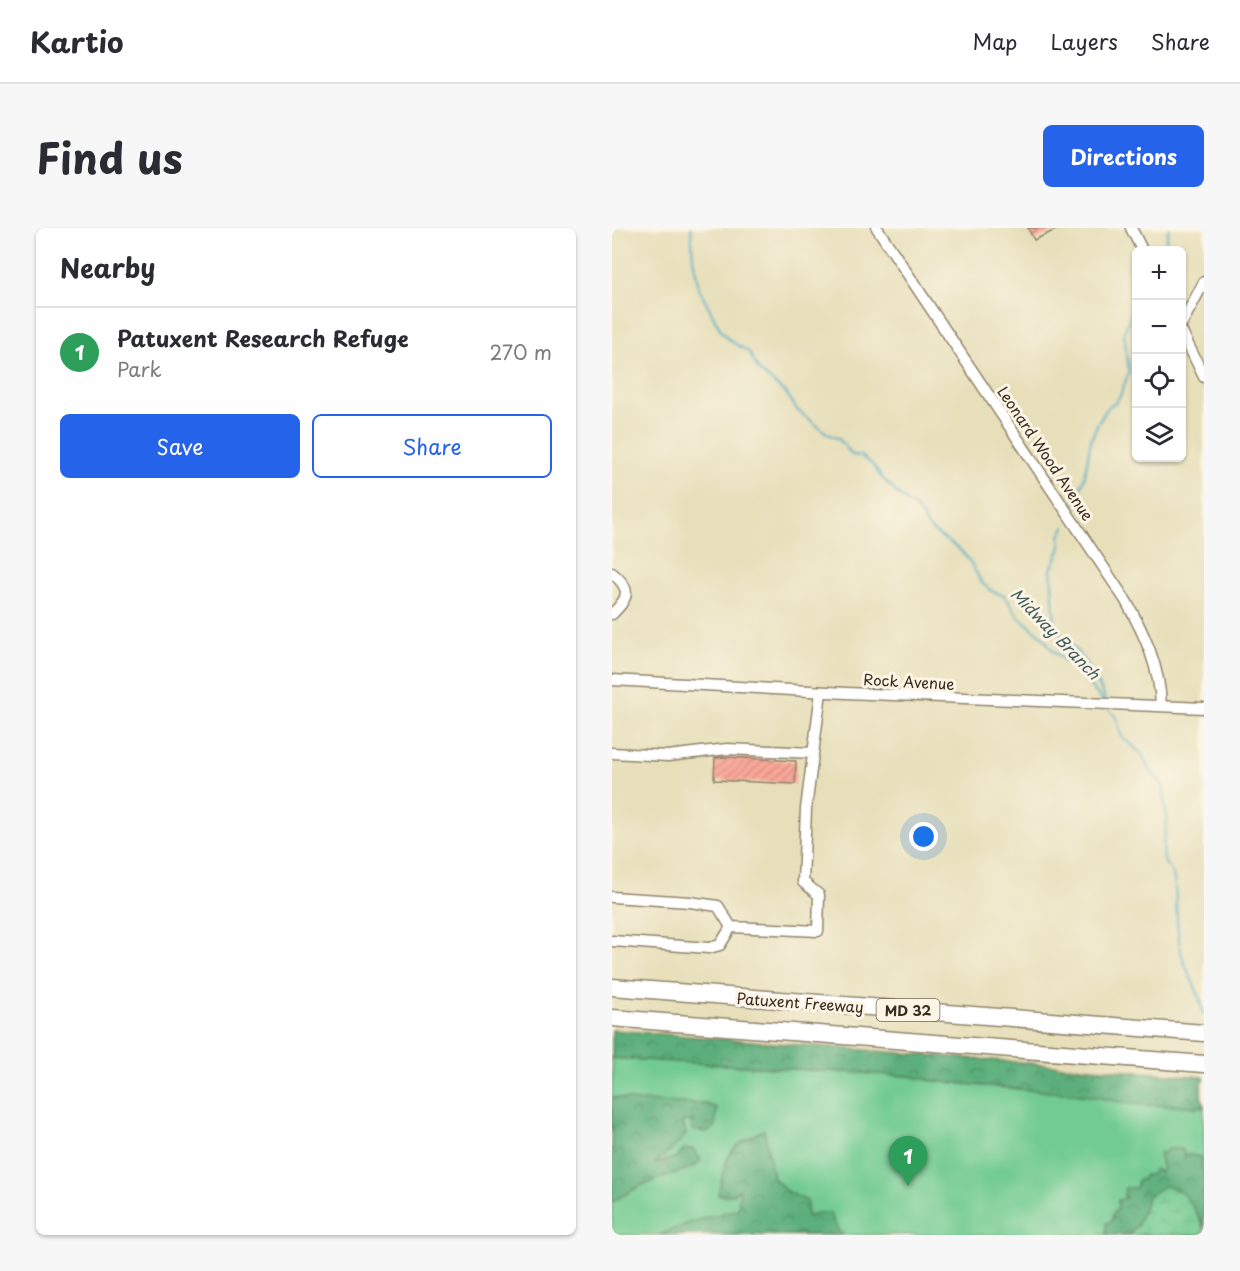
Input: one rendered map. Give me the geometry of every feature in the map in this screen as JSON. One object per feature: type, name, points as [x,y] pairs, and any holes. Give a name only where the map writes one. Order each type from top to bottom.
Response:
[{"type":"highway","name":"Patuxent Freeway","points":[[612,987],[1204,1033]]},
{"type":"highway","name":"Patuxent Freeway","points":[[612,1018],[1204,1065]]},
{"type":"street","name":"Leonard Wood Avenue","points":[[877,228],[1126,601],[1143,632],[1154,662],[1161,706]]},
{"type":"street","points":[[1131,228],[1140,246]]},
{"type":"street","points":[[1186,316],[1204,282]]},
{"type":"street","points":[[1186,340],[1204,377]]},
{"type":"street","points":[[612,573],[624,585],[627,594],[624,602],[612,614]]},
{"type":"street","name":"Rock Avenue","points":[[612,680],[821,692],[1204,708]]},
{"type":"street","points":[[731,927],[818,931],[819,895],[803,882],[806,809],[821,692]]},
{"type":"street","points":[[612,753],[668,756],[727,749],[813,753]]},
{"type":"street","points":[[612,897],[718,906],[731,927]]},
{"type":"street","points":[[612,941],[709,948],[720,945],[731,927]]},
{"type":"green space","points":[[612,1030],[1204,1077],[1204,1081],[1201,1081],[1201,1095],[1204,1107],[1132,1104],[1084,1095],[934,1081],[909,1076],[612,1058]]},
{"type":"green space","points":[[612,1058],[909,1076],[934,1081],[1084,1095],[1132,1104],[1204,1107],[1204,1235],[612,1235]]},
{"type":"green space","points":[[612,1097],[639,1101],[706,1104],[717,1108],[715,1127],[708,1132],[692,1130],[691,1123],[695,1121],[683,1121],[686,1134],[678,1144],[654,1164],[677,1157],[684,1149],[693,1149],[701,1160],[696,1166],[642,1185],[612,1202]]},
{"type":"green space","points":[[764,1130],[773,1177],[786,1191],[807,1201],[807,1217],[816,1213],[830,1213],[843,1235],[659,1235],[697,1220],[738,1209],[740,1189],[732,1195],[718,1195],[726,1162],[730,1154],[742,1142]]},
{"type":"green space","points":[[1167,1149],[1183,1149],[1185,1157],[1186,1154],[1202,1157],[1204,1227],[1195,1211],[1175,1188],[1148,1196],[1138,1225],[1129,1235],[1106,1235],[1106,1223],[1111,1222],[1114,1211],[1117,1211],[1118,1200],[1126,1198],[1125,1188],[1136,1188],[1138,1180],[1142,1180],[1145,1175],[1150,1175],[1155,1169],[1159,1172],[1163,1169],[1159,1153],[1165,1153]]},
{"type":"green space","points":[[1164,1186],[1179,1191],[1189,1202],[1198,1216],[1204,1235],[1129,1235],[1138,1225],[1148,1196]]},
{"type":"building","points":[[1028,228],[1060,228],[1034,240]]},
{"type":"building","points":[[715,758],[796,761],[795,784],[714,780]]},
{"type":"waterway","name":"Midway Branch","points":[[691,228],[693,258],[699,288],[721,331],[729,340],[749,352],[759,371],[787,394],[797,410],[828,434],[839,439],[852,455],[861,456],[872,464],[881,477],[904,500],[916,508],[930,529],[960,550],[969,560],[982,583],[993,592],[1004,595],[1018,616],[1043,637],[1052,650],[1077,671],[1103,701]]},
{"type":"waterway","points":[[1165,246],[1169,228]]},
{"type":"waterway","points":[[1074,505],[1084,479],[1091,440],[1097,425],[1108,407],[1120,396],[1129,372],[1124,332],[1131,313],[1132,300]]},
{"type":"waterway","points":[[1065,527],[1060,536],[1061,548],[1051,569],[1055,627],[1085,663],[1105,699]]},
{"type":"waterway","name":"Midway Branch","points":[[1108,708],[1116,717],[1122,737],[1141,753],[1150,771],[1163,786],[1167,820],[1163,845],[1164,861],[1174,879],[1178,936],[1182,955],[1200,998],[1203,1013]]},
{"type":"place","name":"Patuxent Research Refuge","points":[[908,1186]]}]
